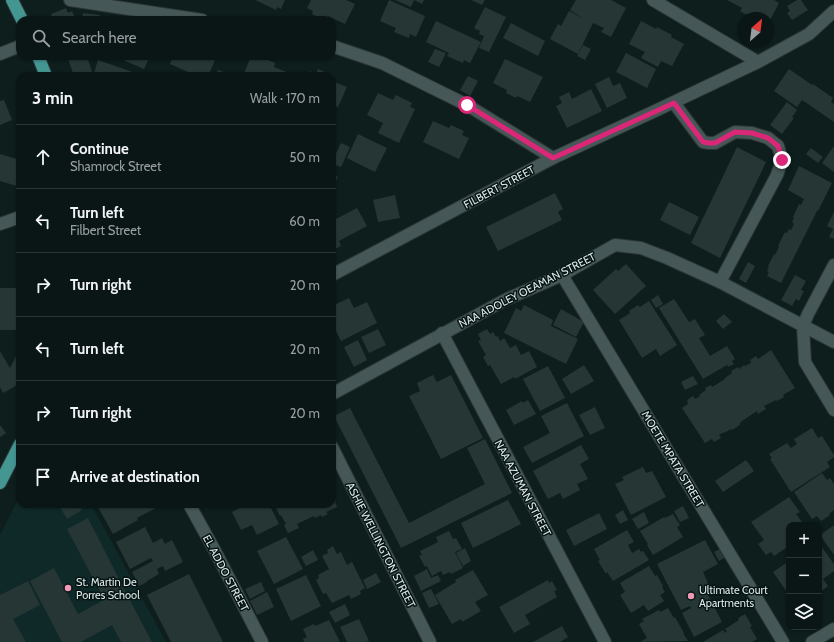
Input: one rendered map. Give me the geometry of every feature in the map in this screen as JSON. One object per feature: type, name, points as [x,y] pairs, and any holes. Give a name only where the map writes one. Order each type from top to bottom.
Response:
[{"type":"main road","points":[[12,0],[20,16]]},
{"type":"main road","points":[[40,60],[44,72]]},
{"type":"main road","points":[[0,483],[16,452]]},
{"type":"street","points":[[70,0],[176,16]]},
{"type":"street","points":[[653,0],[758,62]]},
{"type":"street","name":"FILBERT STREET","points":[[336,273],[553,158],[674,103],[758,62],[809,34],[834,11]]},
{"type":"street","points":[[336,47],[382,63],[467,105],[553,158]]},
{"type":"street","points":[[0,54],[16,48]]},
{"type":"street","points":[[674,103],[703,142],[715,143],[735,132],[752,133],[768,138],[778,146],[782,160],[777,175],[720,282]]},
{"type":"street","points":[[0,224],[16,218]]},
{"type":"street","name":"NAA ADOLEY OEAMAN STREET","points":[[336,392],[507,299],[562,275],[615,245],[641,248],[667,258],[720,282],[834,342]]},
{"type":"street","points":[[834,265],[803,326],[804,362],[834,410]]},
{"type":"street","name":"MOETE MPATA STREET","points":[[562,275],[783,642]]},
{"type":"street","name":"NAA AZUMAN STREET","points":[[442,334],[605,642]]},
{"type":"street","name":"ASHIE WELLINGTON STREET","points":[[336,455],[430,642]]},
{"type":"street","name":"EL ADDO STREET","points":[[191,508],[262,642]]},
{"type":"street","points":[[812,642],[834,629]]},
{"type":"shaded area","name":"St. Martin De Porres School","points":[[16,504],[16,508],[93,508],[166,642],[0,642],[0,535]]},
{"type":"building","points":[[255,0],[285,0],[281,9],[277,7],[276,10]]},
{"type":"building","points":[[311,0],[346,0],[355,4],[345,24],[336,20],[336,16],[316,16],[312,14],[313,11],[307,8]]},
{"type":"building","points":[[389,0],[425,16],[416,37],[410,34],[409,38],[394,32],[396,28],[380,21]]},
{"type":"building","points":[[395,0],[414,0],[411,7]]},
{"type":"building","points":[[414,0],[424,0],[422,4]]},
{"type":"building","points":[[471,0],[485,0],[482,5]]},
{"type":"building","points":[[576,0],[611,0],[626,8],[611,37],[601,32],[604,28],[593,23],[578,54],[550,39],[558,24],[561,26],[569,11],[584,19],[570,10]]},
{"type":"building","points":[[727,0],[774,0],[779,3],[774,13],[742,12],[740,11],[742,8]]},
{"type":"building","points":[[797,0],[801,0],[808,10],[792,20],[787,13],[790,11],[787,6]]},
{"type":"building","points":[[485,7],[506,17],[489,52],[479,48],[484,36],[479,34],[480,31],[474,28]]},
{"type":"building","points":[[66,8],[68,13],[72,11],[74,16],[52,16],[51,14]]},
{"type":"building","points":[[83,13],[100,15],[100,16],[83,16]]},
{"type":"building","points":[[436,21],[481,42],[470,63],[464,60],[463,63],[447,56],[449,53],[426,42]]},
{"type":"building","points":[[641,21],[672,35],[671,37],[684,44],[672,66],[661,61],[658,67],[641,58],[645,52],[629,44]]},
{"type":"building","points":[[511,23],[545,41],[538,56],[503,38]]},
{"type":"building","points":[[583,45],[591,49],[585,60],[577,56]]},
{"type":"building","points":[[435,49],[446,53],[439,67],[428,62]]},
{"type":"building","points":[[626,53],[656,69],[647,88],[616,72]]},
{"type":"building","points":[[505,59],[543,77],[530,102],[506,93],[507,90],[493,83]]},
{"type":"building","points":[[68,60],[88,60],[92,72],[73,72]]},
{"type":"building","points":[[98,60],[132,72],[94,72]]},
{"type":"building","points":[[123,60],[148,60],[144,69]]},
{"type":"building","points":[[172,60],[215,60],[210,72],[188,72],[170,64]]},
{"type":"building","points":[[249,60],[268,60],[275,63],[274,67],[286,72],[245,72]]},
{"type":"building","points":[[318,69],[325,72],[317,72]]},
{"type":"building","points":[[789,69],[833,98],[831,102],[834,104],[834,122],[802,100],[797,107],[774,91]]},
{"type":"building","points":[[468,76],[478,81],[470,96],[460,90]]},
{"type":"building","points":[[609,77],[613,86],[620,83],[627,98],[607,108],[595,84]]},
{"type":"building","points":[[336,83],[347,87],[338,107],[336,106]]},
{"type":"building","points":[[591,89],[602,111],[567,128],[556,106],[562,103],[559,97],[569,92],[572,99]]},
{"type":"building","points":[[378,93],[393,100],[396,95],[412,103],[410,107],[415,109],[399,143],[378,133],[383,123],[367,115]]},
{"type":"building","points":[[4,100],[12,120],[0,125],[0,101]]},
{"type":"building","points":[[787,102],[797,110],[792,117],[794,118],[782,134],[770,125]]},
{"type":"building","points":[[433,121],[449,128],[451,125],[464,131],[462,135],[469,138],[459,159],[423,142]]},
{"type":"building","points":[[358,134],[387,148],[375,172],[347,158]]},
{"type":"building","points":[[341,143],[350,147],[341,167],[336,165],[336,154]]},
{"type":"building","points":[[834,146],[834,172],[822,163]]},
{"type":"building","points":[[737,147],[766,162],[720,258],[691,243]]},
{"type":"building","points":[[811,148],[823,157],[818,163],[806,154]]},
{"type":"building","points":[[0,154],[16,159],[16,186],[0,181]]},
{"type":"building","points":[[799,166],[832,183],[781,283],[767,276],[769,272],[767,271],[785,232],[787,233],[789,229],[791,230],[794,224],[792,222],[793,217],[799,204],[801,205],[804,199],[788,190]]},
{"type":"building","points":[[555,193],[563,209],[558,212],[562,220],[498,251],[486,227]]},
{"type":"building","points":[[395,195],[400,218],[378,222],[373,200]]},
{"type":"building","points":[[669,202],[699,217],[690,235],[660,220]]},
{"type":"building","points":[[357,208],[367,226],[339,241],[341,246],[336,249],[336,219]]},
{"type":"building","points":[[834,212],[834,239],[829,237],[833,229],[827,226]]},
{"type":"building","points":[[748,262],[755,266],[746,283],[739,279]]},
{"type":"building","points":[[626,264],[646,286],[615,314],[593,290],[616,269],[618,271]]},
{"type":"building","points":[[795,275],[806,281],[801,290],[804,291],[799,301],[796,299],[792,306],[781,300]]},
{"type":"building","points":[[0,288],[16,288],[16,330],[0,330]]},
{"type":"building","points":[[658,295],[663,304],[656,308],[651,300]]},
{"type":"building","points":[[349,298],[354,308],[367,302],[377,323],[341,341],[336,331],[336,304]]},
{"type":"building","points":[[674,299],[689,322],[695,319],[705,335],[699,338],[710,356],[727,346],[735,359],[732,361],[734,364],[728,367],[727,365],[703,379],[659,308]]},
{"type":"building","points":[[649,301],[677,345],[660,356],[656,349],[642,358],[619,320],[630,313],[629,311],[638,305],[640,307]]},
{"type":"building","points":[[524,305],[553,320],[551,326],[578,339],[566,364],[504,333],[516,308],[521,311]]},
{"type":"building","points":[[561,309],[584,322],[576,337],[553,325]]},
{"type":"building","points":[[724,314],[732,322],[723,329],[716,321]]},
{"type":"building","points":[[378,329],[386,345],[369,353],[361,337]]},
{"type":"building","points":[[487,329],[490,334],[493,332],[496,337],[498,336],[500,341],[504,338],[510,348],[516,345],[521,355],[529,351],[537,367],[515,379],[514,377],[501,384],[490,365],[488,366],[483,357],[486,355],[478,341],[481,340],[478,334]]},
{"type":"building","points":[[358,340],[367,360],[354,367],[344,347]]},
{"type":"building","points":[[771,350],[795,388],[783,395],[784,397],[764,406],[766,409],[758,414],[757,411],[742,421],[739,424],[740,425],[719,435],[721,438],[714,442],[712,439],[705,443],[682,408],[688,404],[687,400],[693,396],[695,399],[706,390],[705,388],[711,385],[712,387],[725,379],[732,373],[731,371],[751,363],[750,360],[756,356],[758,359]]},
{"type":"building","points":[[0,351],[10,368],[16,356],[16,386],[3,393],[0,387]]},
{"type":"building","points":[[584,365],[594,381],[571,394],[562,379]]},
{"type":"building","points":[[548,366],[565,398],[540,411],[523,379]]},
{"type":"building","points":[[433,375],[437,382],[451,375],[483,438],[441,459],[409,396],[420,391],[417,383]]},
{"type":"building","points":[[693,376],[698,384],[685,390],[681,382]]},
{"type":"building","points":[[528,400],[536,414],[514,425],[506,410],[522,401],[523,403]]},
{"type":"building","points":[[567,403],[584,436],[532,463],[523,447],[550,433],[541,416]]},
{"type":"building","points":[[595,407],[605,428],[590,435],[579,415]]},
{"type":"building","points":[[350,408],[409,523],[485,484],[467,448],[485,439],[512,493],[401,548],[336,420],[336,415]]},
{"type":"building","points":[[0,425],[6,433],[0,437]]},
{"type":"building","points":[[812,428],[818,438],[822,436],[834,457],[827,462],[830,467],[791,492],[770,459],[772,458],[769,454],[787,443],[791,448],[797,444],[794,439]]},
{"type":"building","points":[[581,445],[589,459],[580,464],[588,479],[577,484],[580,490],[563,499],[560,493],[548,499],[533,471]]},
{"type":"building","points":[[746,460],[754,471],[723,492],[715,481]]},
{"type":"building","points":[[643,467],[646,473],[652,471],[666,497],[631,515],[615,484],[624,480],[622,477]]},
{"type":"building","points":[[822,473],[827,480],[830,478],[834,484],[834,510],[829,514],[830,515],[821,521],[817,516],[812,519],[794,492]]},
{"type":"building","points":[[789,497],[800,512],[796,514],[802,522],[786,522],[786,548],[774,556],[771,552],[766,555],[758,544],[764,540],[751,522]]},
{"type":"building","points":[[508,500],[521,524],[473,548],[461,523]]},
{"type":"building","points":[[683,506],[689,518],[680,522],[674,511]]},
{"type":"building","points":[[60,508],[81,508],[82,510],[67,519]]},
{"type":"building","points":[[99,508],[156,508],[137,518],[138,520],[113,534]]},
{"type":"building","points":[[240,508],[271,508],[279,524],[257,535],[252,525],[241,530],[232,512]]},
{"type":"building","points":[[276,508],[335,508],[326,512],[328,514],[322,517],[321,515],[315,518],[314,516],[297,524],[299,528],[288,533],[284,525],[286,524],[281,515],[280,516]]},
{"type":"building","points":[[623,510],[628,520],[620,524],[615,515]]},
{"type":"building","points":[[644,512],[649,523],[638,529],[632,519]]},
{"type":"building","points":[[599,513],[607,529],[574,546],[566,530]]},
{"type":"building","points":[[673,514],[680,525],[677,527],[683,537],[653,555],[640,531],[664,517],[665,518]]},
{"type":"building","points":[[88,518],[124,589],[104,599],[67,529]]},
{"type":"building","points":[[834,525],[834,555],[822,538],[822,534]]},
{"type":"building","points":[[145,527],[153,543],[162,538],[165,544],[172,540],[183,562],[165,571],[163,566],[157,569],[159,574],[139,586],[132,572],[153,561],[151,558],[130,569],[116,542]]},
{"type":"building","points":[[627,530],[634,542],[628,545],[632,553],[639,549],[641,552],[643,551],[649,560],[613,581],[607,572],[606,574],[598,561],[600,560],[594,549]]},
{"type":"building","points":[[449,531],[453,539],[456,538],[462,549],[455,552],[463,568],[451,574],[450,572],[443,575],[441,571],[432,576],[427,566],[425,567],[419,556],[422,555],[420,551],[438,542],[436,537]]},
{"type":"building","points":[[286,537],[303,569],[274,584],[257,551]]},
{"type":"building","name":"Ultimate Court Apartments","points":[[705,540],[718,564],[703,572],[709,585],[704,587],[722,622],[694,637],[682,613],[691,608],[690,606],[681,610],[657,564]]},
{"type":"building","points":[[333,546],[337,554],[341,552],[347,565],[352,562],[365,588],[360,591],[361,594],[351,599],[349,595],[332,603],[326,593],[323,594],[316,580],[319,578],[318,575],[329,569],[322,556],[328,553],[327,550]]},
{"type":"building","points":[[822,547],[834,564],[834,571],[823,579],[828,586],[822,591]]},
{"type":"building","points":[[465,548],[471,561],[463,566],[456,553]]},
{"type":"building","points":[[722,548],[726,557],[719,561],[714,552]]},
{"type":"building","points":[[313,550],[318,560],[306,566],[301,557]]},
{"type":"building","points":[[786,563],[786,591],[773,572]]},
{"type":"building","points":[[649,566],[655,576],[657,575],[663,586],[662,587],[665,592],[660,595],[664,601],[648,611],[644,605],[631,613],[620,595],[625,592],[620,583]]},
{"type":"building","points":[[54,568],[78,614],[124,589],[152,642],[121,642],[112,625],[81,642],[62,642],[30,581]]},
{"type":"building","points":[[427,569],[431,578],[438,575],[441,581],[421,591],[414,576]]},
{"type":"building","points":[[473,570],[488,595],[475,602],[481,611],[462,622],[461,619],[452,624],[435,595],[456,582],[455,580]]},
{"type":"building","points":[[376,573],[381,582],[367,589],[363,580]]},
{"type":"building","points":[[189,574],[223,642],[171,642],[147,595]]},
{"type":"building","points":[[306,575],[321,606],[291,621],[276,589]]},
{"type":"building","points":[[548,580],[549,583],[552,581],[557,590],[554,591],[557,597],[525,615],[530,624],[514,633],[499,607]]},
{"type":"building","points":[[28,581],[40,605],[13,619],[26,642],[0,642],[0,595]]},
{"type":"building","points":[[261,582],[265,591],[250,599],[245,589]]},
{"type":"building","points":[[431,589],[439,604],[429,608],[422,593]]},
{"type":"building","points":[[267,592],[274,607],[257,615],[250,601]]},
{"type":"building","points":[[345,604],[350,615],[335,623],[329,612]]},
{"type":"building","points":[[668,608],[674,618],[675,617],[688,641],[640,642],[647,638],[639,624],[644,621],[642,619],[659,610],[660,612]]},
{"type":"building","points":[[745,614],[757,639],[752,642],[703,642],[723,630],[725,633],[727,631],[725,629]]},
{"type":"building","points":[[359,619],[369,641],[347,642],[340,627]]},
{"type":"building","points":[[329,620],[340,642],[304,642],[303,639],[307,637],[303,629]]},
{"type":"building","points":[[562,626],[568,637],[560,642],[533,642]]},
{"type":"place","name":"St. Martin De Porres School","points":[[68,588]]},
{"type":"place","name":"Ultimate Court Apartments","points":[[691,596]]},
{"type":"route","points":[[467,105],[553,158],[674,103],[703,142],[715,143],[735,132],[752,133],[768,138],[778,146],[782,160]]}]
